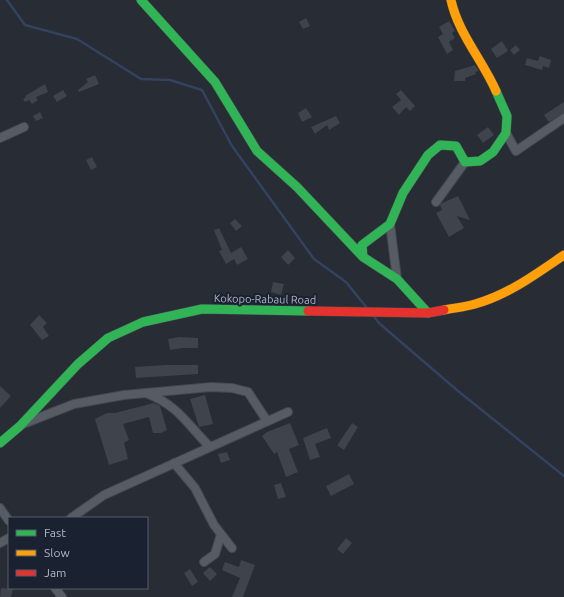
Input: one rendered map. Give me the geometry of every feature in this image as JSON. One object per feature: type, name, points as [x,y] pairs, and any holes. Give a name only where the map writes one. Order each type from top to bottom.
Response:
[{"type":"street","points":[[141,0],[186,53],[215,82],[257,151],[297,187],[363,257],[397,279],[428,313]]},
{"type":"street","points":[[450,0],[454,16],[489,74],[507,116],[506,133],[493,152],[480,161],[465,162]]},
{"type":"street","points":[[506,133],[516,151],[564,118]]},
{"type":"street","points":[[0,138],[24,127]]},
{"type":"street","points":[[397,279],[390,224],[403,193],[428,155],[440,145],[456,146],[465,162]]},
{"type":"street","points":[[436,202],[465,162]]},
{"type":"street","points":[[363,257],[362,245],[390,224]]},
{"type":"street","name":"Kokopo-Rabaul Road","points":[[0,444],[20,426],[78,364],[108,338],[143,322],[202,309],[352,313],[428,313],[475,304],[504,293],[529,279],[564,255]]},
{"type":"street","points":[[20,426],[74,404],[124,395],[183,389],[232,388],[248,392],[267,422]]},
{"type":"street","points":[[146,393],[163,400],[176,409],[210,447]]},
{"type":"street","points":[[72,517],[104,495],[288,412]]},
{"type":"street","points":[[174,463],[195,488],[211,518],[232,548]]},
{"type":"street","points":[[0,508],[8,520]]},
{"type":"street","points":[[204,562],[215,554],[222,534]]},
{"type":"street","points":[[56,589],[62,597]]},
{"type":"building","points":[[306,18],[310,26],[303,29],[299,22]]},
{"type":"building","points":[[449,21],[455,31],[452,33],[455,38],[449,42],[453,50],[447,54],[438,37],[443,34],[439,27]]},
{"type":"building","points":[[502,41],[508,51],[497,58],[491,49]]},
{"type":"building","points":[[516,45],[520,50],[514,55],[510,50]]},
{"type":"building","points":[[540,56],[551,60],[549,68],[543,66],[542,70],[525,65],[527,58],[538,61]]},
{"type":"building","points":[[475,65],[479,71],[475,72],[476,74],[465,78],[465,81],[454,81],[455,71]]},
{"type":"building","points":[[95,75],[99,84],[79,92],[78,90],[88,82],[86,79]]},
{"type":"building","points":[[45,84],[48,92],[36,97],[38,100],[32,104],[29,100],[25,102],[23,99],[26,97],[25,96]]},
{"type":"building","points":[[63,90],[67,96],[57,102],[53,96]]},
{"type":"building","points":[[401,90],[415,106],[410,111],[406,107],[399,115],[392,107],[401,100],[396,94]]},
{"type":"building","points":[[564,102],[564,113],[549,122],[544,115]]},
{"type":"building","points":[[306,108],[312,117],[302,122],[298,113]]},
{"type":"building","points":[[40,112],[43,118],[36,121],[33,116]]},
{"type":"building","points":[[336,116],[340,123],[329,130],[327,125],[315,134],[311,127]]},
{"type":"building","points":[[488,127],[494,135],[483,143],[477,135]]},
{"type":"building","points":[[92,157],[97,167],[91,170],[86,160]]},
{"type":"building","points":[[458,196],[470,220],[457,216],[464,228],[449,237],[436,213],[442,210],[440,205],[442,203]]},
{"type":"building","points":[[235,219],[242,226],[236,231],[230,223]]},
{"type":"building","points":[[219,228],[231,253],[241,247],[248,259],[237,265],[234,259],[226,264],[219,251],[222,250],[214,230]]},
{"type":"building","points":[[288,250],[295,258],[288,265],[281,257]]},
{"type":"building","points":[[273,282],[284,284],[281,295],[271,292]]},
{"type":"building","points":[[39,315],[47,323],[43,327],[49,336],[42,340],[30,325]]},
{"type":"building","points":[[179,337],[198,338],[198,348],[170,350],[168,339]]},
{"type":"building","points":[[198,365],[198,374],[136,378],[135,367]]},
{"type":"building","points":[[0,386],[11,396],[0,408]]},
{"type":"building","points":[[205,395],[213,424],[199,427],[190,399]]},
{"type":"building","points":[[154,403],[160,406],[167,430],[161,433],[153,433],[149,417],[123,424],[129,440],[124,443],[128,459],[109,465],[95,419],[107,413],[115,413]]},
{"type":"building","points":[[290,423],[299,445],[289,449],[298,472],[286,477],[277,452],[274,454],[262,436],[267,432]]},
{"type":"building","points":[[352,423],[358,427],[344,450],[338,446],[338,444]]},
{"type":"building","points":[[327,428],[331,438],[315,444],[320,457],[310,460],[303,438]]},
{"type":"building","points":[[227,452],[230,460],[221,463],[218,454]]},
{"type":"building","points":[[349,474],[354,484],[331,496],[326,486]]},
{"type":"building","points":[[281,483],[286,497],[278,499],[274,485]]},
{"type":"building","points":[[346,538],[352,543],[343,554],[337,549]]},
{"type":"building","points":[[241,560],[255,565],[243,597],[232,597],[240,578],[222,570],[225,562],[239,567]]},
{"type":"building","points":[[210,567],[217,574],[210,581],[203,573]]},
{"type":"building","points":[[190,569],[198,582],[192,586],[184,573]]},
{"type":"building","points":[[1,588],[13,589],[11,597],[0,597]]},
{"type":"waterway","points":[[7,0],[25,25],[77,39],[141,79],[170,80],[202,90],[232,146],[314,259],[346,282],[367,308]]},
{"type":"waterway","points":[[374,317],[380,324],[458,391],[564,476]]},
{"type":"traffic: fast","points":[[141,0],[215,82],[257,151],[297,187],[363,257]]},
{"type":"traffic: fast","points":[[428,313],[397,279],[363,257],[362,245],[390,224],[403,193],[428,155],[440,145],[456,146],[465,162],[480,161],[493,152],[506,133],[507,116],[496,91]]},
{"type":"traffic: fast","points":[[0,443],[20,426],[78,364],[108,338],[143,322],[202,309],[308,311]]},
{"type":"traffic: slow","points":[[451,0],[459,24],[496,91]]},
{"type":"traffic: slow","points":[[444,310],[471,305],[510,290],[564,255]]},
{"type":"traffic: jam","points":[[308,311],[428,313],[444,310]]}]
